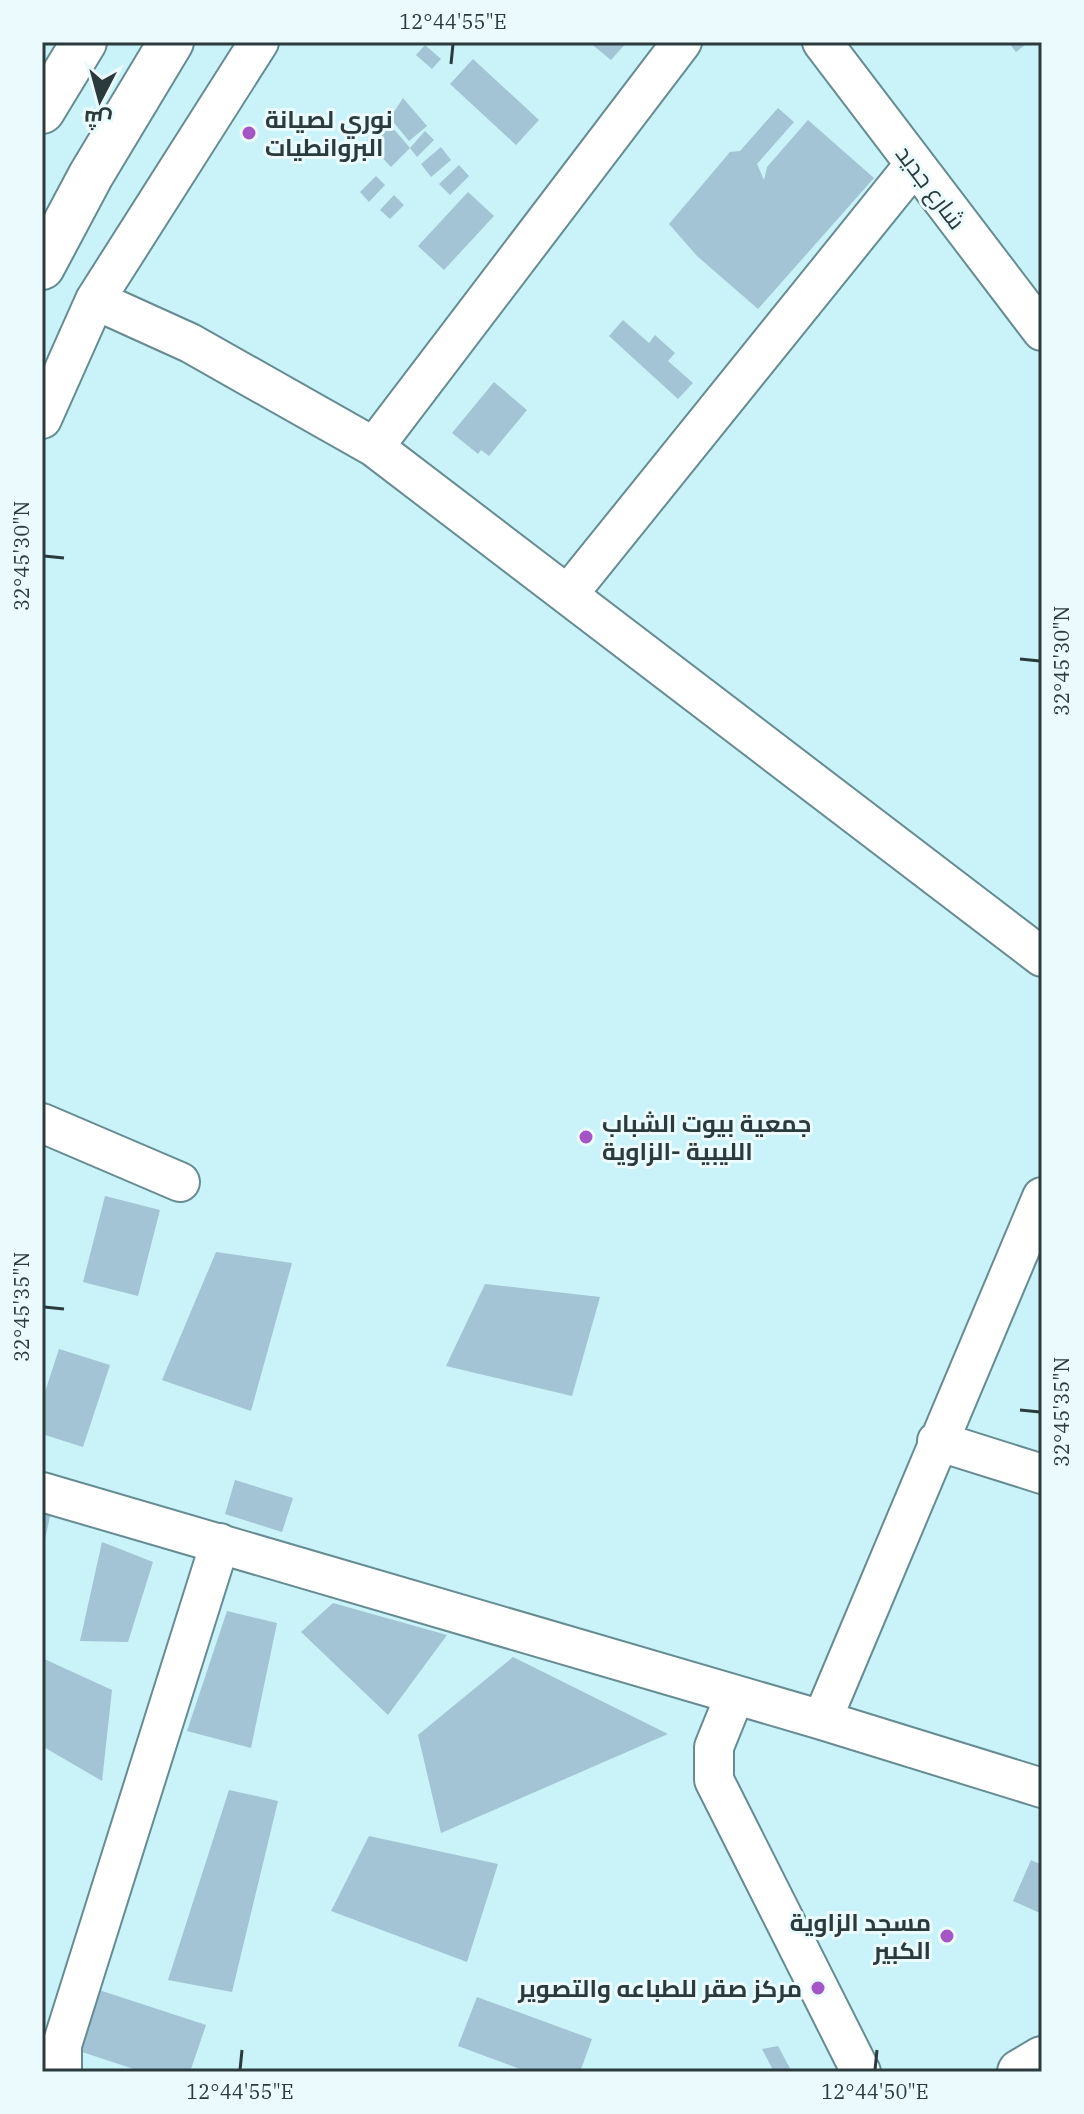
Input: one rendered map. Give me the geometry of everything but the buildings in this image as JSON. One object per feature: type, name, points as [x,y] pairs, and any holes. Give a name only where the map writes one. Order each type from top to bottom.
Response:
[{"type":"main road","points":[[42,111],[84,42]]},
{"type":"main road","points":[[42,267],[91,175],[171,42]]},
{"type":"main road","points":[[1020,2072],[1042,2059]]},
{"type":"street","points":[[42,419],[95,300],[259,42]]},
{"type":"street","points":[[374,447],[682,42]]},
{"type":"street","name":"شارع جديد","points":[[822,42],[1042,331]]},
{"type":"street","points":[[569,593],[914,165]]},
{"type":"street","points":[[95,300],[190,343],[374,447],[1042,957]]},
{"type":"street","points":[[42,1123],[180,1182]]},
{"type":"street","points":[[822,1720],[1042,1197]]},
{"type":"street","points":[[937,1441],[1042,1474]]},
{"type":"street","points":[[42,1492],[822,1720],[1042,1788]]},
{"type":"street","points":[[62,2072],[62,2045],[220,1543]]},
{"type":"street","points":[[735,1695],[714,1747],[714,1780],[861,2072]]},
{"type":"place","name":"نوري لصيانة البروانطيات","points":[[249,133]]},
{"type":"place","name":"جمعية بيوت الشباب الليبية -الزاوية","points":[[586,1137]]},
{"type":"place","name":"مسجد الزاوية الكبير","points":[[947,1936]]},
{"type":"place","name":"مركز صقر للطباعه والتصوير","points":[[818,1988]]}]
